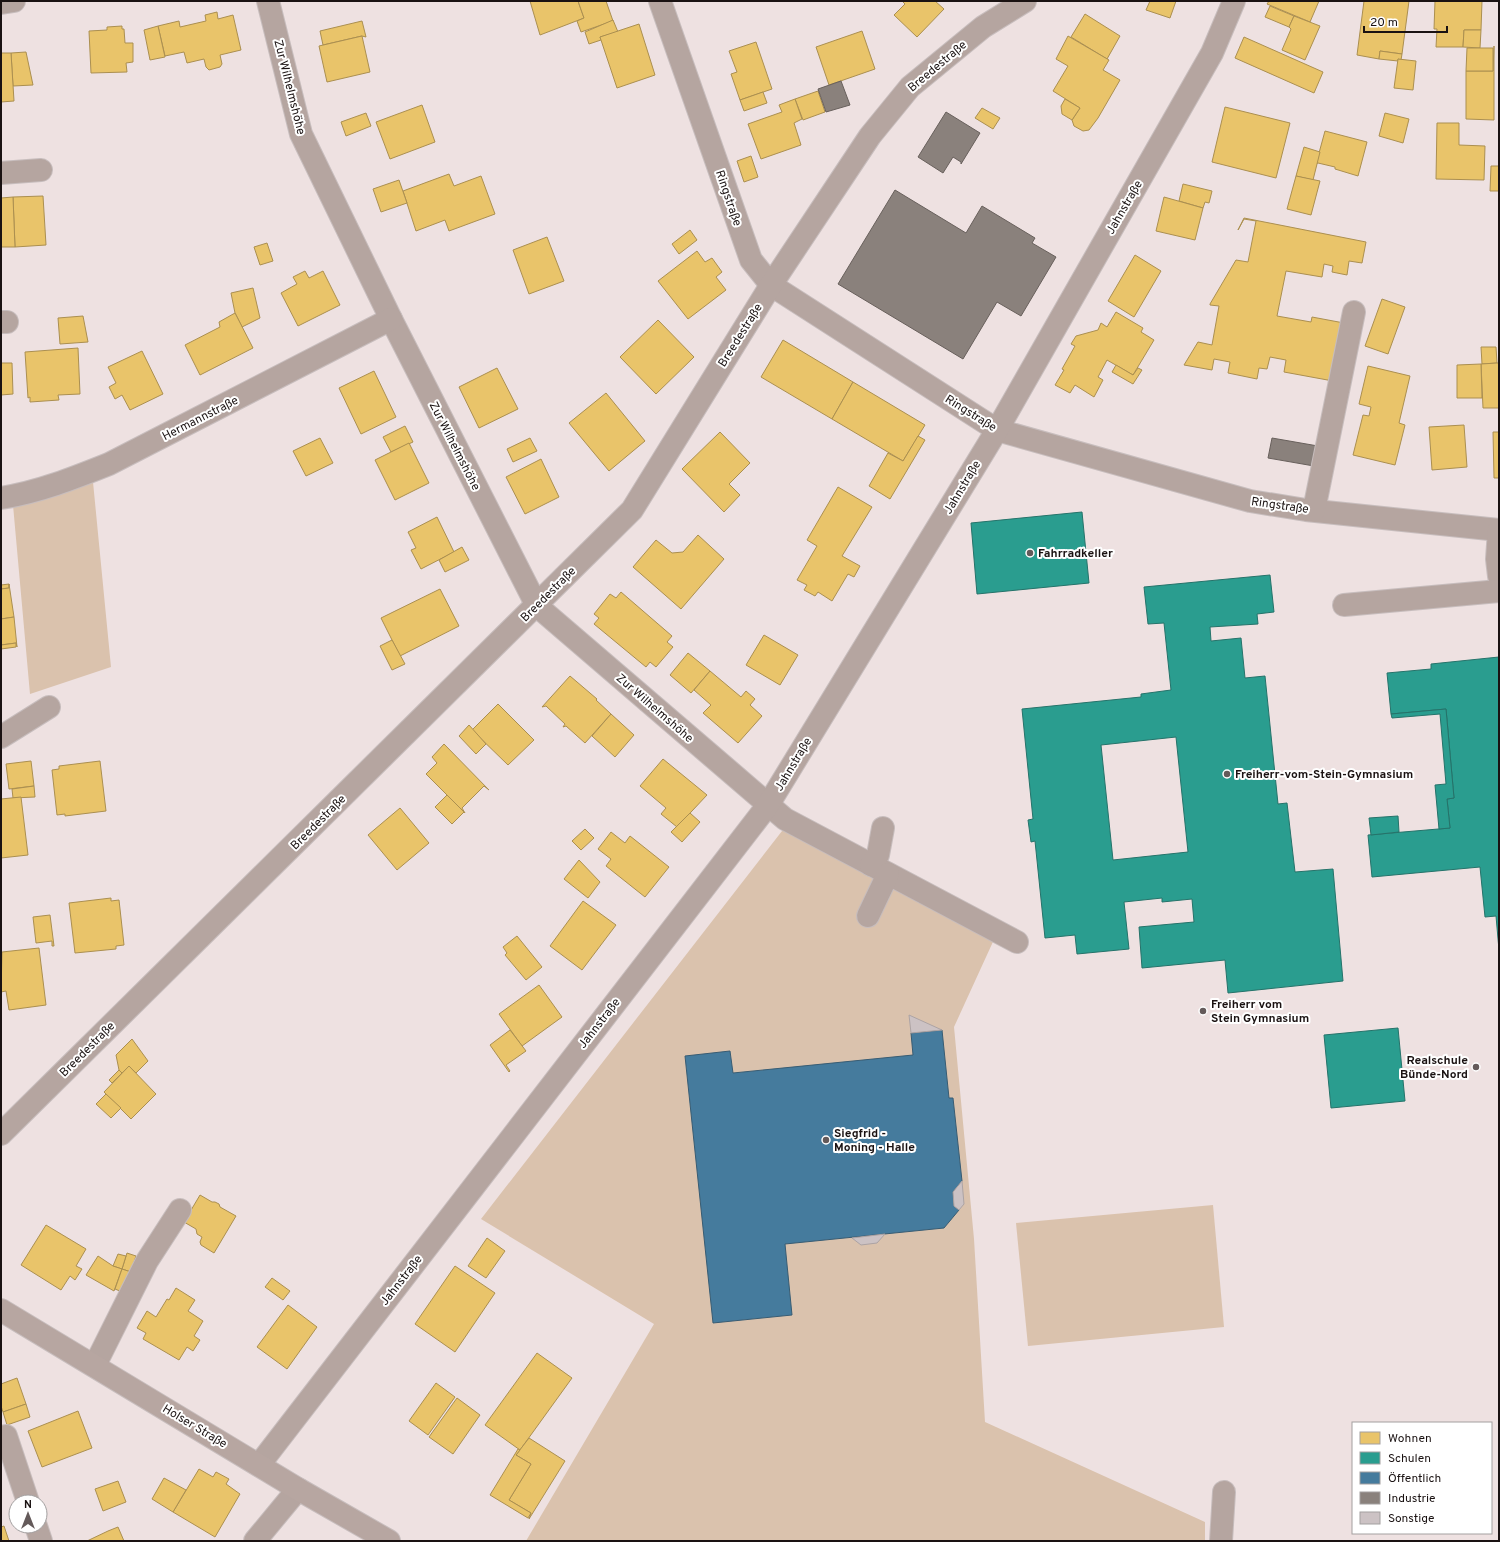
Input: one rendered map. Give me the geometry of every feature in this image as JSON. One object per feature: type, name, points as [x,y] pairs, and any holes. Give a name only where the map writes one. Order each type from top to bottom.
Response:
[{"type":"main road","name":"Holser Straße","points":[[1,1310],[95,1365],[259,1465],[389,1541]]},
{"type":"street","points":[[1,3],[14,1]]},
{"type":"street","name":"Zur Wilhelmshöhe","points":[[268,1],[301,134],[391,319],[537,606],[784,819],[1017,942]]},
{"type":"street","name":"Ringstraße","points":[[660,1],[751,260],[771,285],[997,430],[1250,501],[1314,510],[1499,530]]},
{"type":"street","name":"Breedestraße","points":[[1,1134],[537,606],[632,510],[771,285],[870,136],[910,87],[983,27],[1025,1]]},
{"type":"street","name":"Jahnstraße","points":[[259,1465],[768,805],[997,430],[1212,53],[1234,1]]},
{"type":"street","points":[[1,173],[41,170]]},
{"type":"street","points":[[1314,510],[1354,312]]},
{"type":"street","name":"Hermannstraße","points":[[1,498],[19,495],[62,482],[109,464],[391,319]]},
{"type":"street","points":[[1499,530],[1497,559],[1499,576]]},
{"type":"street","points":[[1344,605],[1499,591]]},
{"type":"street","points":[[1,737],[49,707]]},
{"type":"street","points":[[868,916],[879,869],[878,854],[883,828]]},
{"type":"street","points":[[95,1365],[147,1261],[180,1210]]},
{"type":"street","points":[[6,1436],[25,1494]]},
{"type":"street","points":[[255,1541],[298,1488]]},
{"type":"street","points":[[1221,1541],[1224,1492]]},
{"type":"shaded area","points":[[93,482],[111,667],[30,694],[13,505],[54,497]]},
{"type":"shaded area","points":[[789,822],[997,933],[954,1027],[974,1239],[985,1422],[1205,1522],[1205,1541],[526,1541],[654,1324],[481,1219]]},
{"type":"shaded area","points":[[1213,1205],[1224,1327],[1028,1346],[1016,1223]]},
{"type":"building: Wohnen","points":[[530,1],[578,1],[584,18],[540,35]]},
{"type":"building: Wohnen","points":[[578,1],[606,1],[613,21],[581,32],[577,21],[584,18]]},
{"type":"building: Wohnen","points":[[902,1],[935,1],[944,9],[917,37],[894,15],[905,4]]},
{"type":"building: Wohnen","points":[[1150,1],[1176,1],[1170,18],[1146,10]]},
{"type":"building: Wohnen","points":[[1269,1],[1319,1],[1310,22],[1267,4]]},
{"type":"building: Wohnen","points":[[1364,1],[1409,1],[1402,54],[1380,51],[1379,59],[1357,55]]},
{"type":"building: Wohnen","points":[[1435,1],[1482,1],[1481,30],[1464,30],[1463,47],[1436,47],[1437,29],[1434,29]]},
{"type":"building: Wohnen","points":[[1270,6],[1294,16],[1289,27],[1265,17]]},
{"type":"building: Wohnen","points":[[217,12],[218,19],[233,15],[241,50],[220,55],[222,64],[220,67],[209,70],[206,67],[204,59],[187,63],[184,52],[165,56],[158,26],[179,21],[180,27],[206,21],[205,15]]},
{"type":"building: Wohnen","points":[[1085,14],[1120,36],[1107,59],[1071,37]]},
{"type":"building: Wohnen","points":[[1294,16],[1320,26],[1305,60],[1282,50],[1291,29],[1289,27]]},
{"type":"building: Wohnen","points":[[613,20],[618,32],[600,37],[601,40],[589,44],[585,32]]},
{"type":"building: Wohnen","points":[[362,21],[366,37],[362,36],[323,45],[320,31]]},
{"type":"building: Wohnen","points":[[639,24],[655,75],[617,88],[600,37]]},
{"type":"building: Wohnen","points":[[122,26],[122,29],[124,29],[125,43],[133,43],[133,62],[126,63],[127,72],[91,73],[89,31],[107,30],[107,27]]},
{"type":"building: Wohnen","points":[[158,26],[165,57],[150,60],[144,30]]},
{"type":"building: Wohnen","points":[[1464,30],[1481,30],[1480,48],[1463,47]]},
{"type":"building: Wohnen","points":[[862,31],[875,69],[829,85],[816,47]]},
{"type":"building: Wohnen","points":[[362,36],[370,72],[327,82],[319,46]]},
{"type":"building: Wohnen","points":[[1068,36],[1109,60],[1103,70],[1120,80],[1098,118],[1089,130],[1083,131],[1074,126],[1072,120],[1080,108],[1053,91],[1068,66],[1056,59]]},
{"type":"building: Wohnen","points":[[1244,37],[1323,72],[1314,93],[1235,58]]},
{"type":"building: Wohnen","points":[[756,42],[772,89],[740,100],[731,74],[737,72],[729,51]]},
{"type":"building: Wohnen","points":[[1494,46],[1494,120],[1466,119],[1466,71],[1493,71]]},
{"type":"building: Wohnen","points":[[1467,48],[1493,48],[1493,71],[1466,71]]},
{"type":"building: Wohnen","points":[[1380,51],[1402,54],[1401,60],[1379,59]]},
{"type":"building: Wohnen","points":[[26,52],[33,85],[13,86],[11,53]]},
{"type":"building: Wohnen","points":[[1,53],[11,53],[14,101],[1,102]]},
{"type":"building: Wohnen","points":[[1398,59],[1416,61],[1413,90],[1394,88]]},
{"type":"building: Wohnen","points":[[818,91],[825,112],[803,120],[795,99]]},
{"type":"building: Wohnen","points":[[763,92],[767,103],[744,111],[740,100]]},
{"type":"building: Wohnen","points":[[795,99],[802,119],[794,123],[801,145],[761,159],[748,124],[782,112],[779,105]]},
{"type":"building: Wohnen","points":[[1065,99],[1080,108],[1072,120],[1062,114],[1061,106]]},
{"type":"building: Wohnen","points":[[422,105],[435,142],[390,159],[376,122]]},
{"type":"building: Wohnen","points":[[1225,107],[1290,123],[1276,178],[1212,162]]},
{"type":"building: Wohnen","points":[[982,108],[1000,118],[993,129],[975,118]]},
{"type":"building: Wohnen","points":[[366,113],[371,126],[346,136],[341,122]]},
{"type":"building: Wohnen","points":[[1385,113],[1409,119],[1403,143],[1379,136]]},
{"type":"building: Wohnen","points":[[1437,123],[1459,123],[1459,145],[1485,146],[1484,180],[1436,179]]},
{"type":"building: Wohnen","points":[[1325,131],[1367,142],[1358,176],[1335,169],[1335,167],[1318,163],[1316,164]]},
{"type":"building: Wohnen","points":[[1304,147],[1320,152],[1313,180],[1296,176]]},
{"type":"building: Wohnen","points":[[751,156],[758,177],[744,182],[737,161]]},
{"type":"building: Wohnen","points":[[1491,166],[1499,166],[1499,191],[1490,191]]},
{"type":"building: Wohnen","points":[[449,174],[454,186],[481,176],[495,214],[449,231],[445,220],[416,231],[403,191]]},
{"type":"building: Wohnen","points":[[1296,176],[1320,181],[1311,215],[1287,209]]},
{"type":"building: Wohnen","points":[[399,180],[407,203],[381,212],[373,189]]},
{"type":"building: Wohnen","points":[[1183,184],[1212,191],[1209,203],[1205,202],[1203,208],[1179,201]]},
{"type":"building: Wohnen","points":[[43,196],[46,245],[15,247],[13,197]]},
{"type":"building: Wohnen","points":[[13,197],[15,247],[1,247],[1,198]]},
{"type":"building: Wohnen","points":[[1164,197],[1203,208],[1195,240],[1156,231]]},
{"type":"building: Wohnen","points":[[1244,218],[1366,242],[1362,263],[1349,261],[1347,275],[1332,272],[1333,266],[1324,264],[1322,277],[1286,271],[1277,316],[1311,322],[1312,317],[1344,323],[1333,381],[1284,372],[1286,360],[1270,357],[1267,369],[1259,368],[1257,379],[1228,373],[1230,362],[1214,359],[1212,370],[1184,365],[1198,342],[1212,345],[1219,306],[1210,304],[1236,260],[1248,262],[1256,221],[1244,219],[1238,230]]},
{"type":"building: Wohnen","points":[[690,230],[697,240],[679,254],[672,244]]},
{"type":"building: Wohnen","points":[[547,237],[564,281],[529,294],[513,250]]},
{"type":"building: Wohnen","points":[[267,243],[273,261],[260,265],[254,247]]},
{"type":"building: Wohnen","points":[[697,251],[705,262],[712,258],[722,272],[716,277],[726,290],[688,319],[658,281]]},
{"type":"building: Wohnen","points":[[1135,255],[1161,271],[1134,317],[1108,301]]},
{"type":"building: Wohnen","points":[[305,271],[309,278],[323,271],[340,305],[298,326],[281,293],[297,284],[293,277]]},
{"type":"building: Wohnen","points":[[253,288],[260,318],[242,327],[235,313],[231,293]]},
{"type":"building: Wohnen","points":[[1382,299],[1405,307],[1388,354],[1365,346]]},
{"type":"building: Wohnen","points":[[1116,312],[1143,328],[1141,332],[1154,340],[1133,375],[1107,360],[1098,377],[1103,380],[1094,397],[1075,385],[1070,393],[1055,385],[1075,346],[1071,344],[1076,336],[1098,330],[1101,323],[1107,327]]},
{"type":"building: Wohnen","points":[[235,313],[253,348],[200,375],[185,345],[220,327],[219,322]]},
{"type":"building: Wohnen","points":[[83,316],[88,342],[60,344],[58,318]]},
{"type":"building: Wohnen","points":[[658,320],[694,357],[656,394],[620,357]]},
{"type":"building: Wohnen","points":[[783,340],[853,382],[832,419],[761,377]]},
{"type":"building: Wohnen","points":[[1481,347],[1496,347],[1497,363],[1482,364]]},
{"type":"building: Wohnen","points":[[78,348],[80,394],[58,395],[59,400],[30,402],[30,397],[28,398],[25,352]]},
{"type":"building: Wohnen","points":[[142,351],[163,394],[130,410],[122,395],[115,399],[109,387],[116,383],[108,367]]},
{"type":"building: Wohnen","points":[[1,363],[12,363],[13,394],[1,395]]},
{"type":"building: Wohnen","points":[[1499,363],[1499,408],[1483,408],[1481,364]]},
{"type":"building: Wohnen","points":[[1481,364],[1482,398],[1457,398],[1457,365]]},
{"type":"building: Wohnen","points":[[1116,365],[1133,375],[1138,368],[1142,370],[1133,384],[1112,372]]},
{"type":"building: Wohnen","points":[[1368,366],[1410,376],[1399,423],[1405,425],[1395,465],[1353,455],[1363,415],[1369,416],[1371,407],[1359,404]]},
{"type":"building: Wohnen","points":[[497,368],[518,409],[479,428],[459,387]]},
{"type":"building: Wohnen","points":[[374,371],[396,417],[361,434],[339,388]]},
{"type":"building: Wohnen","points":[[853,382],[925,425],[903,461],[832,419]]},
{"type":"building: Wohnen","points":[[606,393],[645,441],[609,471],[569,423]]},
{"type":"building: Wohnen","points":[[1464,425],[1467,467],[1432,470],[1429,427]]},
{"type":"building: Wohnen","points":[[405,426],[413,442],[391,452],[383,437]]},
{"type":"building: Wohnen","points":[[720,432],[750,463],[729,484],[740,495],[724,512],[682,469]]},
{"type":"building: Wohnen","points":[[1493,432],[1499,432],[1499,478],[1494,478]]},
{"type":"building: Wohnen","points":[[918,436],[925,440],[890,499],[869,486],[888,453],[903,461]]},
{"type":"building: Wohnen","points":[[320,438],[333,463],[306,476],[293,451]]},
{"type":"building: Wohnen","points":[[530,438],[537,451],[513,462],[507,449]]},
{"type":"building: Wohnen","points":[[409,443],[429,483],[395,500],[375,460]]},
{"type":"building: Wohnen","points":[[541,459],[559,497],[525,514],[506,477]]},
{"type":"building: Wohnen","points":[[838,487],[872,507],[842,556],[860,566],[854,577],[848,574],[832,601],[818,592],[815,596],[804,590],[807,585],[797,580],[817,546],[807,540]]},
{"type":"building: Wohnen","points":[[437,517],[454,552],[421,569],[411,550],[416,548],[408,532]]},
{"type":"building: Wohnen","points":[[698,535],[724,559],[681,609],[633,567],[656,540],[672,553],[683,552]]},
{"type":"building: Wohnen","points":[[462,547],[469,560],[445,572],[439,560]]},
{"type":"building: Wohnen","points":[[9,584],[9,588],[1,589],[1,585]]},
{"type":"building: Wohnen","points":[[9,584],[14,617],[1,619],[1,589],[9,588]]},
{"type":"building: Wohnen","points":[[440,589],[459,626],[400,656],[381,618]]},
{"type":"building: Wohnen","points":[[621,592],[672,636],[667,642],[673,647],[656,667],[650,662],[646,667],[594,624],[599,618],[594,614],[610,594],[616,598]]},
{"type":"building: Wohnen","points":[[14,617],[17,647],[16,643],[1,645],[1,619]]},
{"type":"building: Wohnen","points":[[764,635],[798,655],[780,685],[746,665]]},
{"type":"building: Wohnen","points":[[392,640],[405,664],[392,670],[380,646]]},
{"type":"building: Wohnen","points":[[16,643],[16,647],[1,649],[1,645]]},
{"type":"building: Wohnen","points":[[688,653],[710,671],[691,693],[670,675]]},
{"type":"building: Wohnen","points":[[710,671],[741,697],[746,691],[755,699],[750,705],[762,716],[738,743],[703,713],[711,705],[694,690]]},
{"type":"building: Wohnen","points":[[570,676],[597,699],[596,700],[611,714],[585,743],[566,726],[563,727],[565,724],[546,706],[542,707]]},
{"type":"building: Wohnen","points":[[498,704],[534,740],[508,765],[472,730]]},
{"type":"building: Wohnen","points":[[611,714],[634,735],[615,757],[592,736]]},
{"type":"building: Wohnen","points":[[469,725],[486,744],[476,754],[459,736]]},
{"type":"building: Wohnen","points":[[444,744],[489,790],[484,786],[462,808],[465,813],[426,774],[437,763],[432,757]]},
{"type":"building: Wohnen","points":[[663,759],[707,795],[677,827],[661,814],[666,808],[640,786]]},
{"type":"building: Wohnen","points":[[31,761],[34,786],[9,789],[6,764]]},
{"type":"building: Wohnen","points":[[100,761],[106,811],[65,816],[65,814],[57,815],[52,770],[59,769],[59,766]]},
{"type":"building: Wohnen","points":[[34,786],[35,797],[13,798],[12,789]]},
{"type":"building: Wohnen","points":[[447,795],[464,812],[452,824],[435,807]]},
{"type":"building: Wohnen","points":[[21,797],[28,855],[1,858],[1,799]]},
{"type":"building: Wohnen","points":[[400,808],[429,843],[397,870],[368,835]]},
{"type":"building: Wohnen","points":[[690,813],[700,822],[682,842],[671,832]]},
{"type":"building: Wohnen","points":[[585,829],[594,838],[581,850],[572,841]]},
{"type":"building: Wohnen","points":[[611,832],[625,843],[630,836],[669,867],[645,897],[606,866],[611,859],[598,849]]},
{"type":"building: Wohnen","points":[[579,860],[600,882],[588,898],[564,879]]},
{"type":"building: Wohnen","points":[[111,898],[111,901],[119,900],[124,945],[116,946],[116,949],[75,953],[69,903]]},
{"type":"building: Wohnen","points":[[583,901],[616,925],[582,970],[550,946]]},
{"type":"building: Wohnen","points":[[50,915],[54,946],[52,946],[52,941],[36,943],[33,917]]},
{"type":"building: Wohnen","points":[[517,936],[542,967],[526,980],[505,955],[507,953],[503,947]]},
{"type":"building: Wohnen","points":[[39,948],[46,1005],[9,1010],[6,991],[1,992],[2,952]]},
{"type":"building: Wohnen","points":[[539,985],[562,1017],[522,1046],[499,1014]]},
{"type":"building: Wohnen","points":[[510,1030],[526,1051],[506,1065],[510,1071],[509,1072],[490,1045]]},
{"type":"building: Wohnen","points":[[132,1039],[148,1061],[136,1073],[129,1066],[122,1073],[119,1070],[116,1055]]},
{"type":"building: Wohnen","points":[[129,1066],[156,1094],[131,1119],[104,1092]]},
{"type":"building: Wohnen","points":[[119,1070],[122,1073],[112,1083],[109,1080]]},
{"type":"building: Wohnen","points":[[106,1094],[121,1108],[111,1118],[96,1104]]},
{"type":"building: Wohnen","points":[[200,1195],[219,1204],[220,1207],[236,1216],[214,1253],[201,1245],[200,1242],[202,1237],[197,1234],[196,1229],[184,1222]]},
{"type":"building: Wohnen","points":[[46,1225],[86,1249],[76,1266],[82,1269],[75,1280],[70,1276],[61,1290],[21,1265]]},
{"type":"building: Wohnen","points":[[487,1238],[505,1251],[486,1278],[468,1266]]},
{"type":"building: Wohnen","points":[[127,1253],[136,1256],[131,1272],[122,1269]]},
{"type":"building: Wohnen","points":[[118,1254],[126,1256],[122,1269],[113,1266]]},
{"type":"building: Wohnen","points":[[98,1256],[113,1266],[122,1269],[114,1291],[86,1275]]},
{"type":"building: Wohnen","points":[[455,1266],[495,1293],[455,1352],[415,1324]]},
{"type":"building: Wohnen","points":[[122,1269],[134,1273],[127,1294],[115,1289]]},
{"type":"building: Wohnen","points":[[272,1278],[290,1291],[283,1300],[265,1287]]},
{"type":"building: Wohnen","points":[[176,1288],[195,1300],[188,1311],[203,1321],[194,1336],[200,1340],[193,1351],[187,1347],[179,1360],[143,1339],[146,1333],[137,1328],[147,1311],[156,1317]]},
{"type":"building: Wohnen","points":[[288,1305],[317,1327],[287,1369],[257,1347]]},
{"type":"building: Wohnen","points":[[537,1353],[572,1378],[520,1450],[485,1425]]},
{"type":"building: Wohnen","points":[[17,1378],[26,1404],[3,1412],[1,1406],[1,1384]]},
{"type":"building: Wohnen","points":[[436,1383],[455,1397],[428,1435],[409,1421]]},
{"type":"building: Wohnen","points":[[457,1398],[480,1415],[453,1454],[429,1437]]},
{"type":"building: Wohnen","points":[[26,1404],[30,1417],[7,1425],[3,1412]]},
{"type":"building: Wohnen","points":[[78,1411],[92,1448],[42,1467],[28,1431]]},
{"type":"building: Wohnen","points":[[529,1438],[565,1461],[529,1519],[531,1513],[509,1500],[531,1464],[516,1455]]},
{"type":"building: Wohnen","points":[[518,1449],[520,1450],[516,1455],[531,1464],[509,1500],[531,1513],[528,1518],[490,1495]]},
{"type":"building: Wohnen","points":[[199,1469],[213,1477],[216,1472],[229,1479],[226,1484],[240,1494],[215,1537],[173,1512]]},
{"type":"building: Wohnen","points":[[164,1478],[186,1490],[173,1512],[152,1499]]},
{"type":"building: Wohnen","points":[[118,1481],[126,1502],[103,1511],[95,1489]]},
{"type":"building: Wohnen","points":[[4,1526],[9,1541],[1,1541],[1,1527]]},
{"type":"building: Wohnen","points":[[118,1527],[124,1541],[87,1541],[108,1531]]},
{"type":"building: Schulen","name":"Fahrradkeller","points":[[1082,512],[1089,583],[977,594],[971,523]]},
{"type":"building: Schulen","name":"Freiherr-vom-Stein-Gymnasium","points":[[1270,575],[1274,612],[1257,614],[1258,624],[1210,627],[1211,641],[1241,638],[1245,678],[1265,676],[1278,804],[1287,803],[1295,872],[1333,869],[1343,981],[1228,993],[1225,960],[1142,968],[1139,927],[1194,922],[1192,899],[1162,902],[1162,898],[1124,902],[1129,949],[1077,954],[1075,935],[1045,938],[1035,841],[1031,842],[1028,820],[1033,819],[1022,709],[1141,697],[1141,694],[1171,690],[1164,623],[1148,624],[1144,587]],"holes":[[[1176,737],[1188,852],[1113,860],[1101,745]]]},
{"type":"building: Schulen","points":[[1499,657],[1499,950],[1496,916],[1485,917],[1480,867],[1372,877],[1368,835],[1450,828],[1447,799],[1454,798],[1446,709],[1391,714],[1387,673],[1431,669],[1431,664]]},
{"type":"building: Schulen","points":[[1446,709],[1454,798],[1447,799],[1450,828],[1439,829],[1435,785],[1446,784],[1440,714],[1392,718],[1391,714]]},
{"type":"building: Schulen","points":[[1398,816],[1399,832],[1371,835],[1369,818]]},
{"type":"building: Schulen","points":[[1398,1028],[1405,1101],[1331,1108],[1324,1035]]},
{"type":"building: Öffentlich","name":"Siegfrid - Moning - Halle","points":[[942,1030],[949,1098],[953,1098],[962,1181],[953,1192],[954,1206],[959,1210],[944,1228],[785,1244],[792,1315],[713,1323],[685,1056],[730,1051],[733,1073],[913,1055],[911,1033]]},
{"type":"building: Industrie","points":[[841,81],[850,105],[826,112],[818,89]]},
{"type":"building: Industrie","points":[[946,112],[980,133],[961,164],[961,162],[953,157],[943,173],[918,157]]},
{"type":"building: Industrie","points":[[895,190],[966,233],[982,206],[1035,238],[1032,243],[1056,257],[1021,316],[997,302],[963,359],[838,284]]},
{"type":"building: Industrie","points":[[1272,438],[1318,446],[1314,466],[1268,458]]},
{"type":"building: Sonstige","points":[[909,1015],[942,1030],[911,1033]]},
{"type":"building: Sonstige","points":[[962,1181],[964,1204],[959,1210],[954,1206],[953,1192]]},
{"type":"building: Sonstige","points":[[885,1234],[877,1243],[861,1245],[852,1238]]},
{"type":"place","name":"Fahrradkeller","points":[[1030,553]]},
{"type":"place","name":"Freiherr-vom-Stein-Gymnasium","points":[[1227,774]]},
{"type":"place","name":"Freiherr vom Stein Gymnasium","points":[[1203,1011]]},
{"type":"place","name":"Realschule Bünde-Nord","points":[[1476,1067]]},
{"type":"place","name":"Siegfrid - Moning - Halle","points":[[826,1140]]}]
